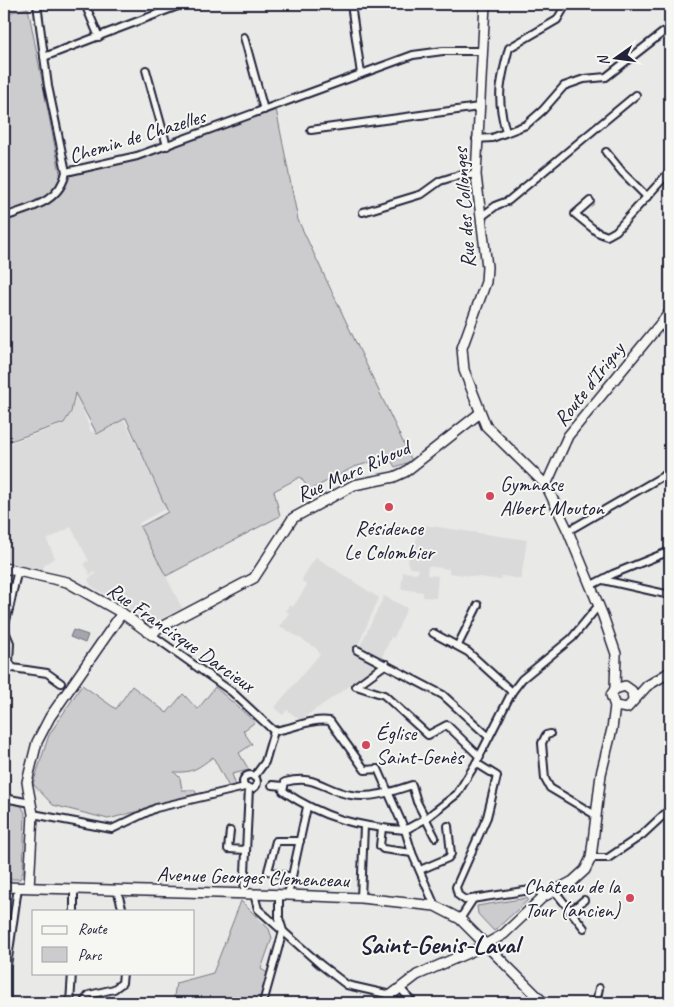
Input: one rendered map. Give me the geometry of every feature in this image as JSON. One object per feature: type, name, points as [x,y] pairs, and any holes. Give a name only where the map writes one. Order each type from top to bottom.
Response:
[{"type":"street","points":[[37,4],[48,86],[66,172]]},
{"type":"street","points":[[85,4],[99,37]]},
{"type":"street","points":[[352,4],[361,74]]},
{"type":"street","name":"Rue des Collonges","points":[[485,4],[476,139],[476,175],[487,267],[486,282],[467,331],[462,359],[480,413],[491,432],[546,485],[568,531],[599,605],[616,654],[615,689]]},
{"type":"street","points":[[506,132],[499,108],[499,85],[509,48],[557,20],[564,8],[562,4]]},
{"type":"street","points":[[44,57],[178,5]]},
{"type":"street","points":[[476,139],[492,138],[526,125],[543,110],[564,86],[584,79],[606,77],[670,27]]},
{"type":"street","points":[[244,37],[264,110]]},
{"type":"street","name":"Chemin de Chazelles","points":[[4,217],[46,201],[57,193],[64,183],[66,172],[137,156],[168,146],[413,55],[443,51],[481,51]]},
{"type":"street","points":[[146,70],[168,146]]},
{"type":"street","points":[[481,217],[497,205],[508,201],[636,95]]},
{"type":"street","points":[[311,130],[479,107]]},
{"type":"street","points":[[606,152],[622,174],[647,197]]},
{"type":"street","points":[[590,201],[575,214],[597,232],[607,236],[616,231],[670,171]]},
{"type":"street","points":[[363,212],[422,194],[440,181],[459,175],[476,175]]},
{"type":"street","name":"Route d'Irigny","points":[[546,485],[568,436],[670,312]]},
{"type":"street","points":[[660,324],[670,333]]},
{"type":"street","name":"Rue Marc Riboud","points":[[152,635],[157,629],[254,578],[293,518],[354,485],[394,477],[406,472],[422,461],[462,425],[480,413]]},
{"type":"street","points":[[568,531],[670,472]]},
{"type":"street","points":[[590,586],[613,574],[670,551]]},
{"type":"street","name":"Rue Francisque Darcieux","points":[[4,568],[67,582],[122,612],[232,692],[274,731]]},
{"type":"street","points":[[18,571],[11,594],[12,605],[4,628],[10,643],[9,662],[13,668],[47,674],[61,683]]},
{"type":"street","points":[[603,580],[670,595]]},
{"type":"street","points":[[458,645],[478,605]]},
{"type":"street","points":[[285,784],[283,791],[307,807],[328,817],[364,826],[405,830],[425,819],[457,794],[478,760],[512,692],[525,675],[572,638],[599,605]]},
{"type":"street","points":[[29,887],[33,814],[27,782],[30,764],[43,730],[122,612]]},
{"type":"street","points":[[433,633],[458,645],[512,692]]},
{"type":"street","points":[[357,650],[443,695],[489,737]]},
{"type":"street","points":[[386,664],[356,686],[384,694],[428,735],[447,725],[478,760],[497,776],[487,817],[456,887],[458,895],[465,900],[537,889],[543,897]]},
{"type":"street","points":[[616,671],[633,694],[633,701]]},
{"type":"street","points":[[619,707],[630,706],[647,686],[670,672]]},
{"type":"street","points":[[619,707],[611,699],[615,689],[647,686]]},
{"type":"street","points":[[254,894],[258,909],[321,965],[347,985],[391,999],[417,975],[504,934],[543,897],[573,881],[585,870],[591,858],[601,774],[619,707]]},
{"type":"street","points":[[33,814],[112,829],[156,808],[247,788],[255,781],[265,762],[274,731],[284,730],[302,723],[330,721],[345,745],[354,752],[366,770],[378,769],[435,906]]},
{"type":"street","points":[[550,734],[546,735],[542,743],[545,779],[550,788],[597,816]]},
{"type":"street","points":[[244,894],[247,788],[243,783],[245,777],[251,775],[255,781],[268,785],[285,784],[301,778],[312,780],[338,792],[354,796],[389,793],[412,785],[425,819],[435,837]]},
{"type":"street","points":[[4,798],[31,803]]},
{"type":"street","points":[[263,1003],[283,931],[279,918],[284,895],[291,877],[307,807]]},
{"type":"street","points":[[591,858],[608,858],[642,835],[670,809]]},
{"type":"street","points":[[361,898],[364,826]]},
{"type":"street","points":[[420,870],[448,858],[451,854],[448,826]]},
{"type":"street","points":[[382,828],[380,846],[383,850],[412,853]]},
{"type":"street","points":[[230,831],[228,849],[246,850]]},
{"type":"street","points":[[291,877],[268,871],[276,841],[300,841]]},
{"type":"street","name":"Avenue Georges Clemenceau","points":[[4,887],[361,898],[435,906],[460,919],[544,1003]]},
{"type":"street","points":[[7,1003],[7,966],[18,887]]},
{"type":"street","points":[[74,889],[74,910]]},
{"type":"street","points":[[117,890],[122,910]]},
{"type":"street","points":[[554,890],[584,928]]},
{"type":"street","points":[[460,919],[473,899]]},
{"type":"street","points":[[571,911],[584,900]]},
{"type":"street","points":[[70,1003],[72,974]]},
{"type":"street","points":[[84,1003],[89,995],[114,989],[122,983],[122,974]]},
{"type":"street","points":[[596,1003],[599,988]]},
{"type":"street","points":[[401,989],[413,1003]]},
{"type":"shaded area","points":[[74,387],[91,432],[123,417],[167,508],[139,523],[182,608],[157,621],[147,619],[91,586],[88,579],[96,574],[94,572],[91,575],[88,573],[90,572],[84,565],[85,562],[89,561],[71,527],[47,540],[55,558],[45,564],[43,570],[4,563],[4,445],[64,424],[72,411],[75,398]]},
{"type":"shaded area","points":[[424,525],[527,540],[521,579],[502,576],[501,580],[449,573],[449,569],[428,566],[427,575],[438,576],[436,598],[423,597],[423,592],[401,589],[403,572],[418,573],[418,569],[410,568],[408,563],[409,555],[413,555],[417,536]]},
{"type":"shaded area","points":[[316,557],[379,598],[355,652],[380,665],[300,720],[287,710],[283,715],[274,708],[320,654],[316,648],[280,626],[289,613],[286,611],[289,605],[293,607],[307,585],[302,581],[303,577]]},
{"type":"shaded area","points":[[384,596],[407,608],[394,638],[391,637],[381,659],[359,648]]},
{"type":"shaded area","points":[[73,630],[88,635],[85,643],[70,637]]},
{"type":"green space","points":[[28,8],[61,178],[146,157],[276,109],[298,220],[412,461],[395,467],[389,457],[354,467],[310,490],[300,477],[274,491],[280,516],[166,576],[140,527],[168,512],[126,418],[97,434],[75,393],[71,412],[64,423],[4,443],[4,14]]},
{"type":"green space","points":[[82,685],[116,709],[132,686],[167,713],[183,694],[198,709],[215,687],[255,722],[243,731],[252,744],[239,753],[249,770],[232,774],[236,786],[230,789],[213,757],[195,769],[186,772],[174,772],[180,778],[182,790],[195,790],[197,796],[108,819],[53,805],[33,784],[49,735]]},
{"type":"green space","points":[[8,802],[21,805],[25,813],[23,872],[20,879],[4,879],[4,807]]},
{"type":"green space","points":[[527,898],[528,900],[494,931],[478,914],[477,906]]},
{"type":"green space","points":[[241,901],[269,929],[272,938],[261,969],[269,974],[260,1003],[173,1003],[176,983],[213,973]]},
{"type":"place","name":"Gymnase Albert Mouton","points":[[490,496]]},
{"type":"place","name":"Résidence Le Colombier","points":[[389,507]]},
{"type":"place","name":"Église Saint-Genès","points":[[366,745]]},
{"type":"place","name":"Château de la Tour (ancien)","points":[[630,898]]},
{"type":"district","name":"Saint-Genis-Laval","points":[[439,944]]}]
